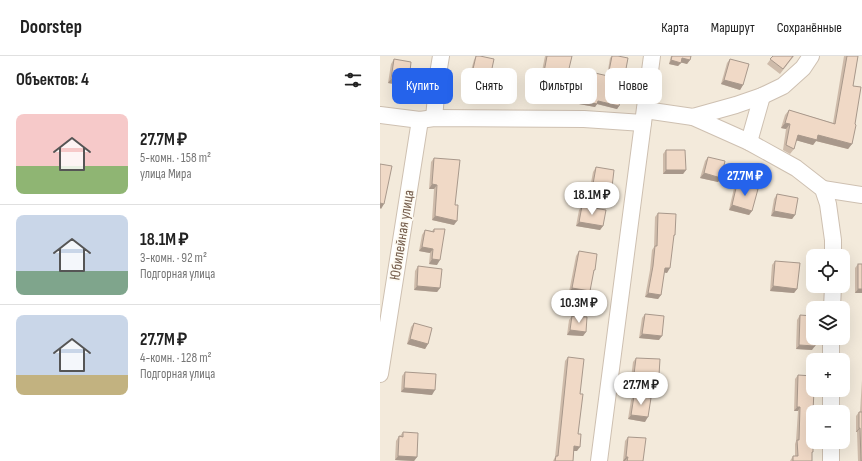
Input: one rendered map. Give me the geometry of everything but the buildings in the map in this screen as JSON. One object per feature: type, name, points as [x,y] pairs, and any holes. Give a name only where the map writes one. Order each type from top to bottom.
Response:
[{"type":"street","name":"Юбилейная улица","points":[[380,374],[427,119],[441,56]]},
{"type":"street","points":[[599,461],[652,56]]},
{"type":"street","points":[[380,115],[427,119],[584,119],[644,116],[693,117],[762,96],[782,86],[803,68],[811,56]]},
{"type":"street","points":[[749,142],[762,96]]},
{"type":"street","points":[[693,117],[749,142],[796,168],[823,189],[862,195]]},
{"type":"street","points":[[823,189],[828,204],[834,240],[833,249]]},
{"type":"street","points":[[830,461],[831,449]]},
{"type":"shaded area","points":[[380,56],[862,56],[862,461],[380,461]]}]
